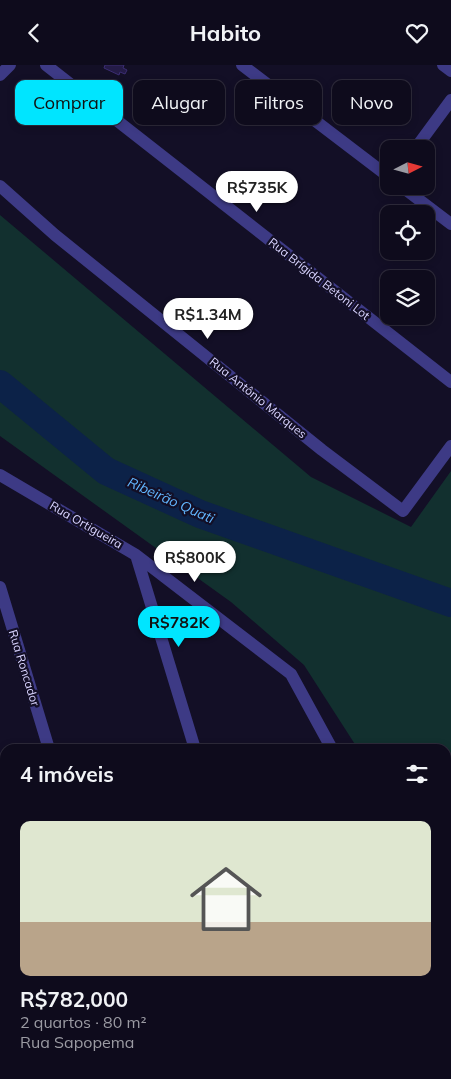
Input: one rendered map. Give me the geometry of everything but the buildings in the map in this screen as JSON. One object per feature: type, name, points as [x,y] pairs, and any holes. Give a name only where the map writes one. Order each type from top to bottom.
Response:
[{"type":"street","points":[[0,75],[10,65]]},
{"type":"street","name":"Rua Brígida Betoni Lot","points":[[46,65],[451,382]]},
{"type":"street","points":[[242,65],[380,170]]},
{"type":"street","points":[[443,65],[451,71]]},
{"type":"street","points":[[422,140],[451,100]]},
{"type":"street","name":"Rua Antônio Marques","points":[[0,185],[55,235],[322,449],[403,511],[451,446]]},
{"type":"street","points":[[413,195],[451,224]]},
{"type":"street","name":"Rua Ortigueira","points":[[0,475],[136,555],[291,674],[329,744]]},
{"type":"street","points":[[136,555],[193,744]]},
{"type":"street","name":"Rua Roncador","points":[[0,587],[47,744]]},
{"type":"green space","points":[[0,215],[311,477],[411,527],[451,471],[451,744],[355,744],[304,665],[231,602],[0,436]]},
{"type":"waterway","name":"Ribeirão Quati","points":[[0,384],[106,471],[200,514],[451,603]]}]
